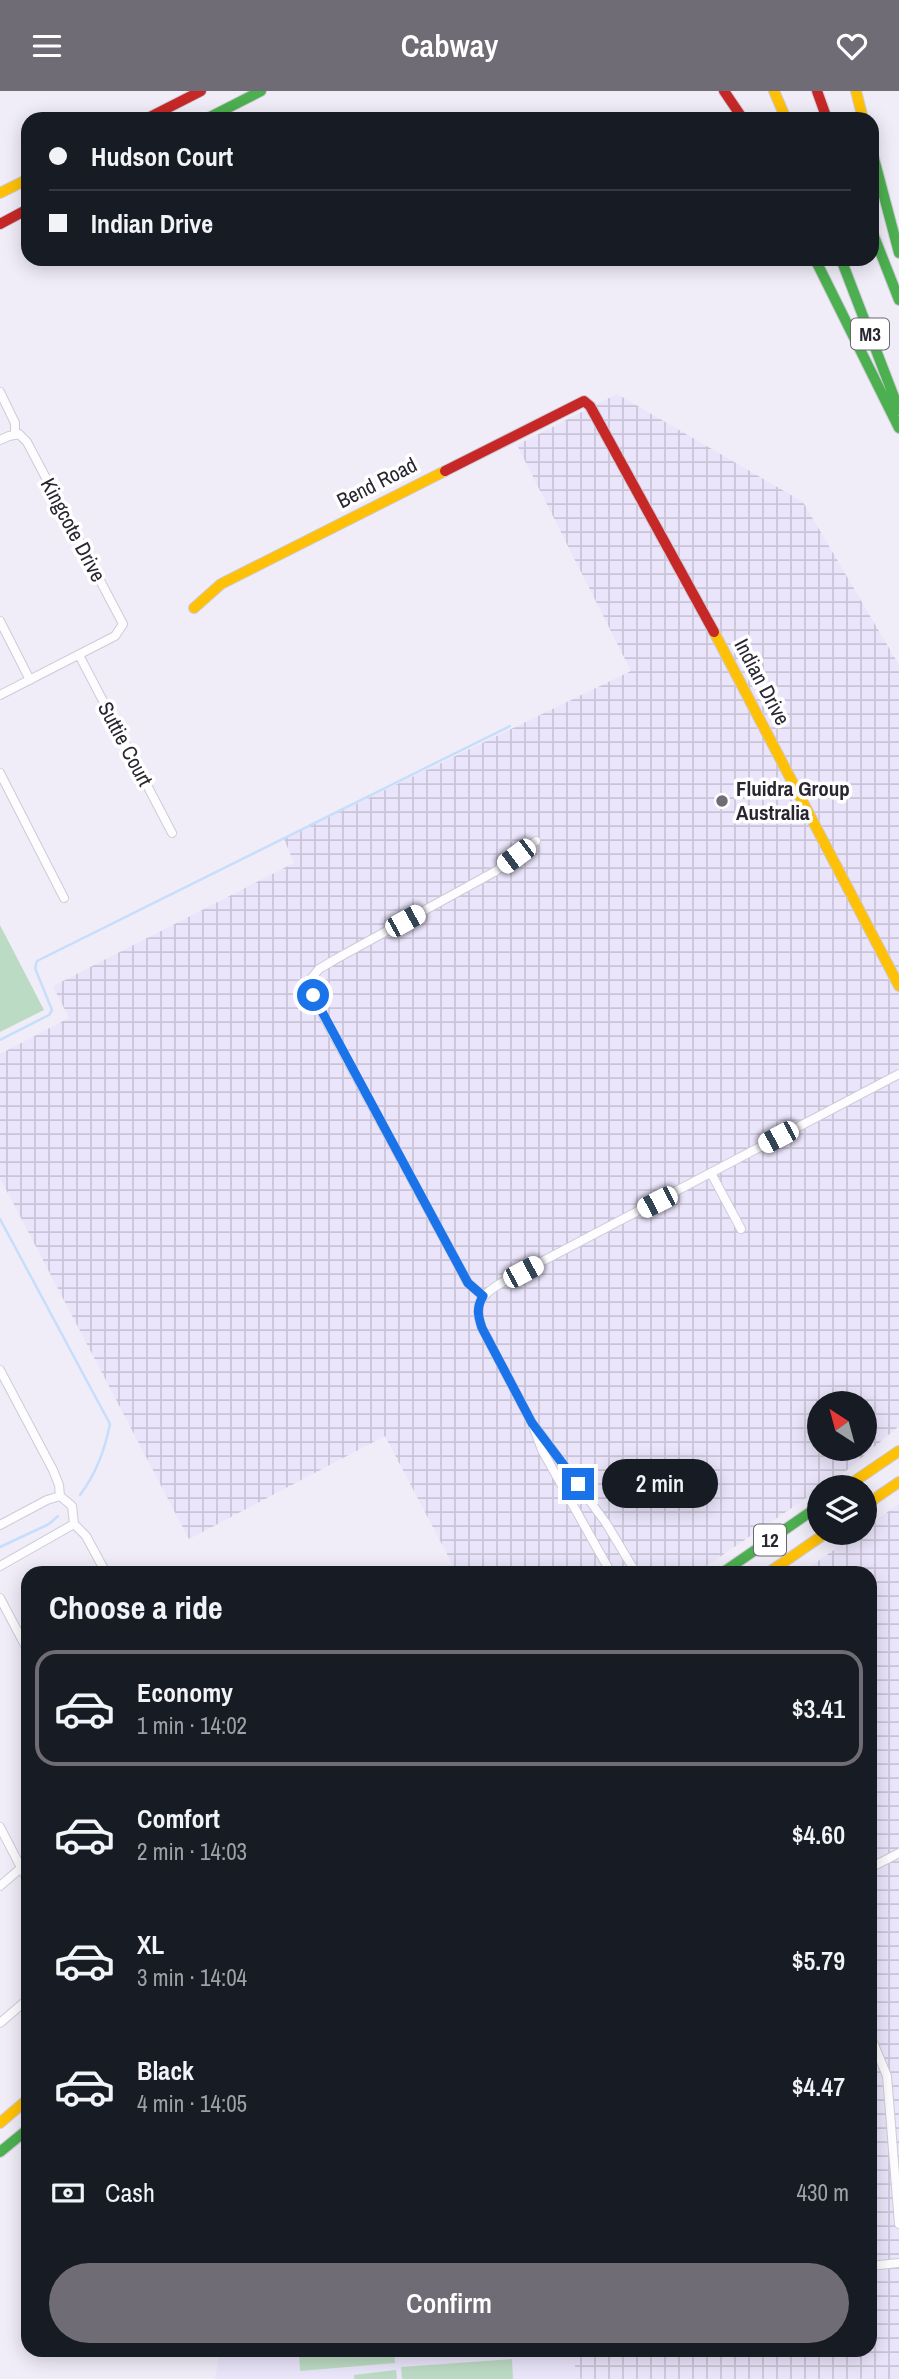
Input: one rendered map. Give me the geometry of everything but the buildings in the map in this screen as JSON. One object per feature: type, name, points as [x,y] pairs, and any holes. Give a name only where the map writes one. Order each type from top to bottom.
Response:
[{"type":"main road","points":[[160,112],[201,91]]},
{"type":"main road","points":[[220,112],[261,91]]},
{"type":"main road","points":[[724,91],[738,112]]},
{"type":"main road","points":[[775,91],[783,112]]},
{"type":"main road","points":[[817,91],[824,112]]},
{"type":"main road","points":[[856,91],[861,112]]},
{"type":"main road","points":[[879,177],[899,253]]},
{"type":"main road","points":[[0,193],[21,182]]},
{"type":"main road","points":[[0,224],[21,213]]},
{"type":"main road","name":"M3","points":[[879,249],[899,300]]},
{"type":"main road","points":[[818,266],[899,428]]},
{"type":"main road","name":"M3","points":[[844,266],[899,410]]},
{"type":"main road","name":"Bend Road","points":[[194,608],[221,584],[584,401]]},
{"type":"main road","name":"Indian Drive","points":[[584,401],[590,406],[678,564],[899,986]]},
{"type":"main road","points":[[864,1475],[899,1451]]},
{"type":"main road","points":[[877,1497],[899,1482]]},
{"type":"main road","name":"12","points":[[732,1566],[807,1514]]},
{"type":"main road","name":"12","points":[[778,1566],[808,1545]]},
{"type":"main road","points":[[0,2123],[21,2105]]},
{"type":"main road","points":[[0,2152],[21,2135]]},
{"type":"street","name":"Kingcote Drive","points":[[0,392],[15,423],[17,435],[27,442],[34,454],[122,624],[115,636],[79,655]]},
{"type":"street","points":[[0,440],[17,435]]},
{"type":"street","points":[[0,621],[30,680]]},
{"type":"street","points":[[0,695],[79,655]]},
{"type":"street","name":"Suttie Court","points":[[79,655],[172,833]]},
{"type":"street","points":[[0,772],[64,898]]},
{"type":"street","points":[[483,1296],[468,1283],[462,1273],[319,1008],[310,980],[319,969],[496,871],[536,842]]},
{"type":"street","points":[[633,1566],[606,1523],[532,1423],[482,1328],[478,1305],[483,1296],[501,1283],[899,1074]]},
{"type":"street","points":[[711,1173],[741,1229]]},
{"type":"street","points":[[0,1370],[53,1470],[60,1496],[72,1506],[74,1524],[86,1536],[102,1566]]},
{"type":"street","points":[[532,1423],[541,1450],[607,1566]]},
{"type":"street","points":[[0,1525],[60,1496]]},
{"type":"street","points":[[0,1566],[74,1524]]},
{"type":"street","points":[[0,1598],[21,1638]]},
{"type":"street","points":[[0,1827],[21,1868],[0,1885]]},
{"type":"street","points":[[877,1864],[899,1853]]},
{"type":"street","points":[[0,2023],[21,2006]]},
{"type":"street","points":[[877,2052],[887,2076],[899,2224]]},
{"type":"street","points":[[877,2265],[899,2263]]},
{"type":"shaded area","points":[[617,394],[803,502],[899,665],[899,1426],[877,1445],[877,1391],[807,1391],[807,1461],[858,1461],[840,1475],[807,1475],[807,1498],[706,1566],[453,1566],[385,1436],[189,1539],[0,1178],[0,1054],[69,1018],[53,986],[294,863],[284,839],[631,671],[517,445]]},
{"type":"shaded area","points":[[899,1504],[899,2379],[581,2379],[570,2357],[877,2357],[877,1566],[811,1566],[841,1545],[877,1545],[877,1520]]},
{"type":"shaded area","points":[[219,2357],[570,2357],[581,2379],[215,2379]]},
{"type":"green space","points":[[0,925],[44,1010],[0,1032]]},
{"type":"green space","points":[[299,2357],[395,2357],[395,2363],[300,2371]]},
{"type":"green space","points":[[512,2359],[513,2379],[402,2379],[401,2367]]},
{"type":"green space","points":[[396,2370],[397,2379],[354,2379],[354,2375]]},
{"type":"waterway","points":[[0,1040],[49,1015],[52,1010],[35,968],[37,961],[510,726]]},
{"type":"waterway","points":[[0,1219],[110,1424],[99,1461],[80,1495]]},
{"type":"waterway","points":[[0,1547],[49,1524],[58,1516]]},
{"type":"traffic: fast","points":[[220,112],[261,91]]},
{"type":"traffic: fast","points":[[879,177],[899,253]]},
{"type":"traffic: fast","points":[[879,249],[899,300]]},
{"type":"traffic: fast","points":[[818,266],[899,428]]},
{"type":"traffic: fast","points":[[844,266],[899,410]]},
{"type":"traffic: fast","points":[[732,1566],[807,1514]]},
{"type":"traffic: fast","points":[[0,2152],[21,2135]]},
{"type":"traffic: slow","points":[[774,91],[783,112]]},
{"type":"traffic: slow","points":[[856,91],[861,112]]},
{"type":"traffic: slow","points":[[0,193],[21,182]]},
{"type":"traffic: slow","points":[[194,608],[221,584],[445,471]]},
{"type":"traffic: slow","points":[[714,632],[899,986]]},
{"type":"traffic: slow","points":[[864,1475],[899,1451]]},
{"type":"traffic: slow","points":[[877,1497],[899,1482]]},
{"type":"traffic: slow","points":[[778,1566],[809,1545]]},
{"type":"traffic: slow","points":[[0,2123],[21,2105]]},
{"type":"traffic: jam","points":[[160,112],[201,91]]},
{"type":"traffic: jam","points":[[724,91],[738,112]]},
{"type":"traffic: jam","points":[[817,91],[824,112]]},
{"type":"traffic: jam","points":[[0,224],[21,213]]},
{"type":"traffic: jam","points":[[445,471],[584,401],[590,406],[714,632]]},
{"type":"place","name":"Fluidra Group Australia","points":[[722,801]]},
{"type":"route","points":[[313,995],[468,1283],[483,1296],[478,1305],[482,1328],[532,1423],[578,1484]]}]
